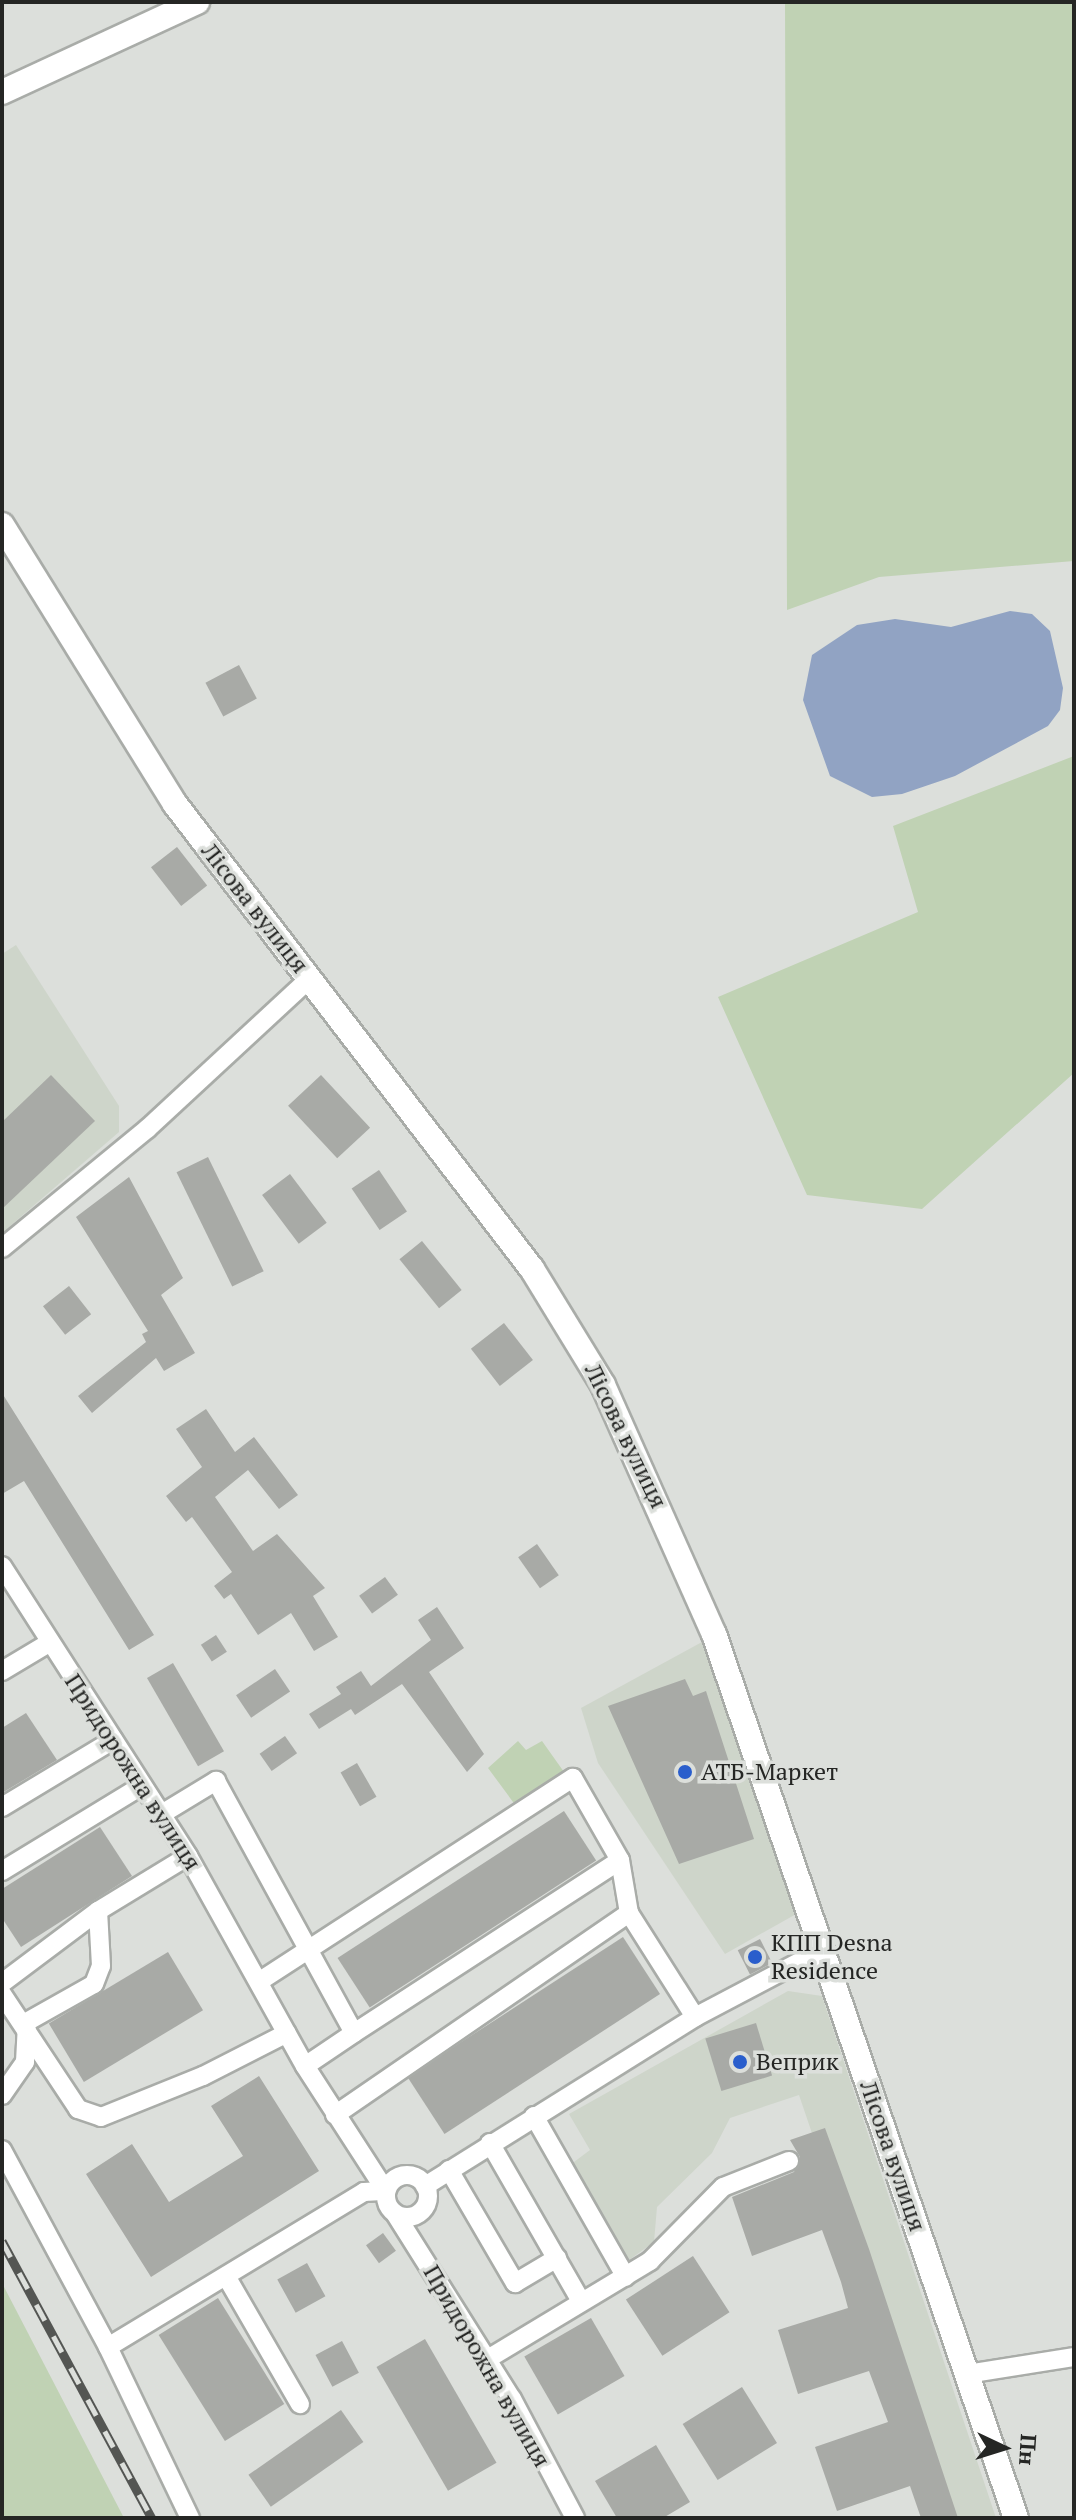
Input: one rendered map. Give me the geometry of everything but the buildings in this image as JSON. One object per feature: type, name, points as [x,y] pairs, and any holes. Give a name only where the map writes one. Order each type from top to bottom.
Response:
[{"type":"main road","points":[[2,92],[197,2]]},
{"type":"main road","name":"Лісова вулиця","points":[[2,525],[175,804],[532,1269],[603,1385],[646,1469],[714,1634],[1016,2518]]},
{"type":"street","points":[[2,1248],[147,1129],[310,978]]},
{"type":"street","name":"Придорожна вулиця","points":[[2,1566],[188,1856],[305,2066],[386,2191]]},
{"type":"street","points":[[2,1671],[49,1643]]},
{"type":"street","points":[[2,1807],[113,1740]]},
{"type":"street","points":[[260,1981],[573,1778],[620,1860],[629,1913],[695,2017]]},
{"type":"street","points":[[160,1815],[216,1781],[354,2033]]},
{"type":"street","points":[[2,1871],[141,1786]]},
{"type":"street","points":[[2,1983],[98,1911],[188,1856]]},
{"type":"street","points":[[305,2066],[620,1860]]},
{"type":"street","points":[[25,2027],[94,1984],[101,1966],[98,1911]]},
{"type":"street","points":[[335,2115],[629,1913]]},
{"type":"street","points":[[425,2186],[695,2017],[824,1949]]},
{"type":"street","points":[[2,1994],[78,2109],[101,2117],[203,2076],[287,2033]]},
{"type":"street","points":[[2,2095],[25,2062],[25,2027]]},
{"type":"street","points":[[534,2116],[626,2277]]},
{"type":"street","points":[[490,2143],[581,2301]]},
{"type":"street","points":[[2,2150],[108,2347],[190,2518]]},
{"type":"street","points":[[486,2360],[626,2277],[711,2195],[747,2174],[789,2161]]},
{"type":"street","points":[[449,2170],[515,2283],[557,2258]]},
{"type":"street","points":[[108,2347],[364,2192],[386,2191],[406,2175],[425,2186]]},
{"type":"street","points":[[386,2191],[396,2215],[423,2209],[425,2186]]},
{"type":"street","name":"Придорожна вулиця","points":[[396,2215],[486,2360],[575,2518]]},
{"type":"street","points":[[226,2276],[300,2404]]},
{"type":"street","points":[[967,2374],[1074,2357]]},
{"type":"shaded area","points":[[16,945],[119,1106],[119,1132],[2,1233],[2,954]]},
{"type":"shaded area","points":[[702,1642],[798,1913],[725,1954],[598,1763],[581,1708]]},
{"type":"shaded area","points":[[788,1991],[822,1996],[996,2518],[943,2518],[799,2095],[730,2118],[712,2153],[657,2207],[654,2242],[629,2260],[570,2165],[590,2150],[569,2114]]},
{"type":"green space","points":[[785,2],[1074,2],[1074,561],[879,577],[787,610]]},
{"type":"green space","points":[[1074,756],[1074,1073],[922,1209],[807,1195],[718,997],[918,912],[893,826]]},
{"type":"green space","points":[[518,1741],[526,1750],[542,1741],[564,1772],[516,1806],[488,1768]]},
{"type":"green space","points":[[2,2283],[124,2518],[2,2518]]},
{"type":"water","points":[[1010,611],[1032,614],[1050,631],[1063,688],[1060,710],[1048,726],[955,776],[902,794],[872,797],[830,776],[803,700],[812,655],[857,625],[895,619],[951,627]]},
{"type":"railway","points":[[2,2241],[152,2518]]},
{"type":"place","name":"АТБ-Маркет","points":[[685,1772]]},
{"type":"place","name":"КПП Desna Residence","points":[[755,1957]]},
{"type":"place","name":"Веприк","points":[[740,2062]]}]
